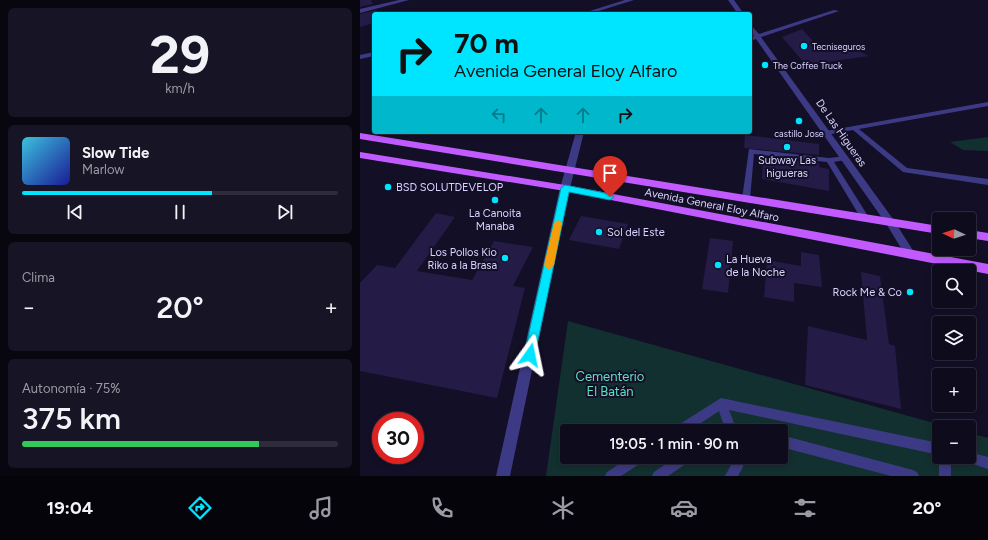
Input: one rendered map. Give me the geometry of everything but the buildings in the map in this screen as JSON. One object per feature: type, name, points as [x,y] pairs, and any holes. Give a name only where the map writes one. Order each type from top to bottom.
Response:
[{"type":"main road","name":"Avenida General Eloy Alfaro","points":[[360,136],[932,229]]},
{"type":"main road","name":"Avenida General Eloy Alfaro","points":[[360,156],[565,188],[988,269]]},
{"type":"main road","points":[[976,235],[988,237]]},
{"type":"street","points":[[360,11],[406,0]]},
{"type":"street","points":[[590,12],[631,0]]},
{"type":"street","points":[[731,0],[740,12]]},
{"type":"street","points":[[754,38],[836,11]]},
{"type":"street","name":"De Las Higueras","points":[[754,38],[826,133],[890,222],[910,255]]},
{"type":"street","points":[[360,57],[372,54]]},
{"type":"street","points":[[503,476],[565,188],[579,134]]},
{"type":"lane","points":[[826,133],[988,104]]},
{"type":"lane","points":[[854,128],[905,170],[988,182]]},
{"type":"lane","points":[[746,199],[751,151],[829,160],[843,158]]},
{"type":"lane","points":[[829,160],[865,218]]},
{"type":"lane","points":[[721,403],[727,424]]},
{"type":"lane","points":[[690,424],[721,403],[932,448]]},
{"type":"lane","points":[[788,443],[913,476]]},
{"type":"lane","points":[[976,459],[988,463]]},
{"type":"lane","points":[[611,476],[629,464]]},
{"type":"lane","points":[[658,476],[676,464]]},
{"type":"lane","points":[[731,476],[737,467],[737,464]]},
{"type":"lane","points":[[945,464],[945,476]]},
{"type":"green space","points":[[988,137],[988,151],[963,150],[950,142]]},
{"type":"green space","name":"Cementerio El Batán","points":[[568,321],[932,423],[932,464],[976,464],[976,435],[988,438],[988,476],[546,476]]},
{"type":"slow traffic","points":[[549,265],[558,223]]},
{"type":"place","name":"Tecniseguros","points":[[804,46]]},
{"type":"place","name":"The Coffee Truck","points":[[765,65]]},
{"type":"place","name":"castillo Jose","points":[[799,121]]},
{"type":"place","name":"Subway Las higueras","points":[[787,147]]},
{"type":"place","name":"BSD SOLUTDEVELOP","points":[[388,187]]},
{"type":"place","name":"La Canoita Manaba","points":[[495,200]]},
{"type":"place","name":"Sol del Este","points":[[599,232]]},
{"type":"place","name":"Los Pollos Kio Riko a la Brasa","points":[[505,258]]},
{"type":"place","name":"La Hueva de la Noche","points":[[718,265]]},
{"type":"place","name":"Rock Me & Co","points":[[910,292]]},
{"type":"route","points":[[530,355],[565,188],[610,197]]}]
